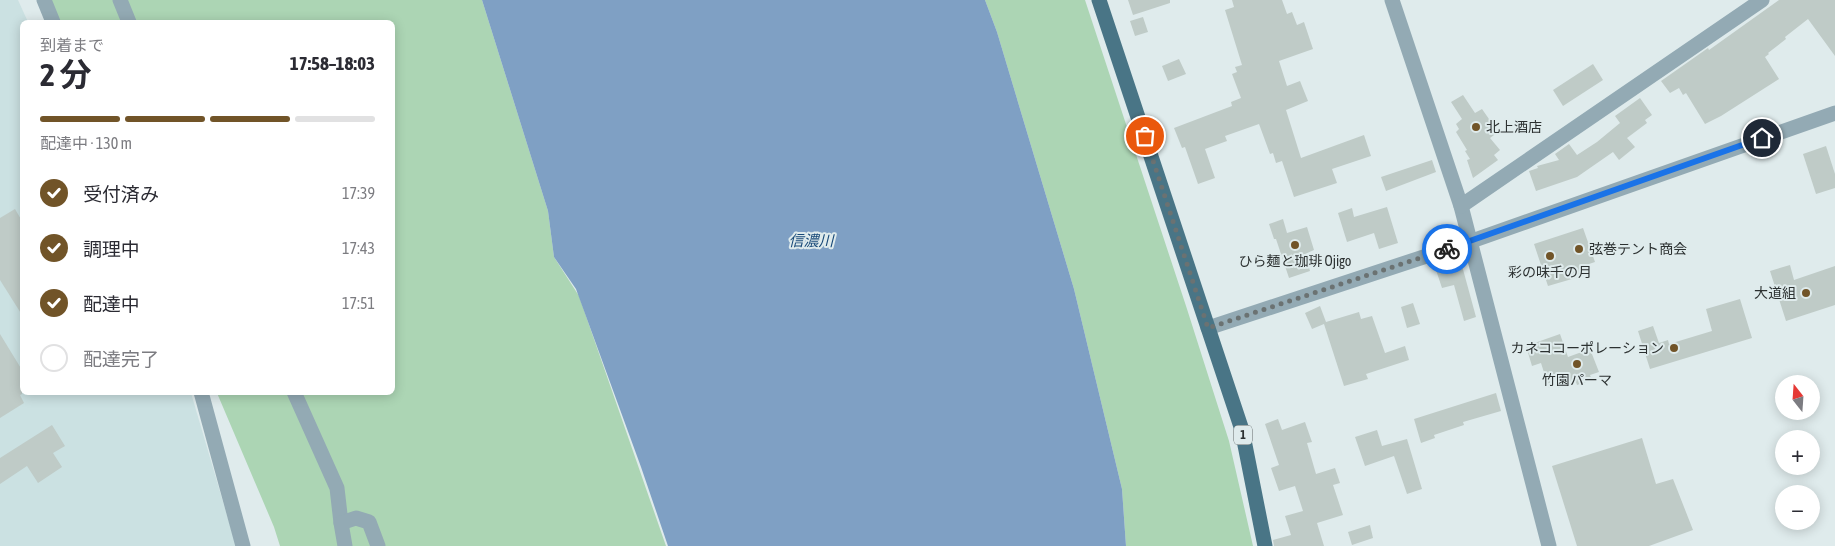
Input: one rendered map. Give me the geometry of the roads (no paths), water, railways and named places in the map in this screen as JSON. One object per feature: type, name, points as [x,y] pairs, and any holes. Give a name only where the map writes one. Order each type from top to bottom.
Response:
[{"type":"main road","name":"1","points":[[1099,0],[1242,430],[1266,546]]},
{"type":"street","points":[[44,0],[52,20]]},
{"type":"street","points":[[120,0],[128,20]]},
{"type":"street","points":[[1392,0],[1461,206],[1549,546]]},
{"type":"street","points":[[1461,206],[1762,0]]},
{"type":"street","points":[[1208,328],[1469,242],[1835,113]]},
{"type":"street","points":[[202,395],[243,546]]},
{"type":"street","points":[[295,395],[337,488],[345,546]]},
{"type":"street","points":[[341,523],[356,518],[370,522],[378,546]]},
{"type":"water","name":"信濃川","points":[[482,0],[985,0],[997,32],[1074,289],[1122,489],[1126,546],[668,546],[576,289],[554,257],[548,211]]},
{"type":"place","name":"北上酒店","points":[[1476,127]]},
{"type":"place","name":"ひら麺と珈琲 Ojigo","points":[[1295,245]]},
{"type":"place","name":"弦巻テント商会","points":[[1579,249]]},
{"type":"place","name":"彩の味千の月","points":[[1550,256]]},
{"type":"place","name":"大道組","points":[[1806,293]]},
{"type":"place","name":"カネココーポレーション","points":[[1674,348]]},
{"type":"place","name":"竹園パーマ","points":[[1577,364]]}]
